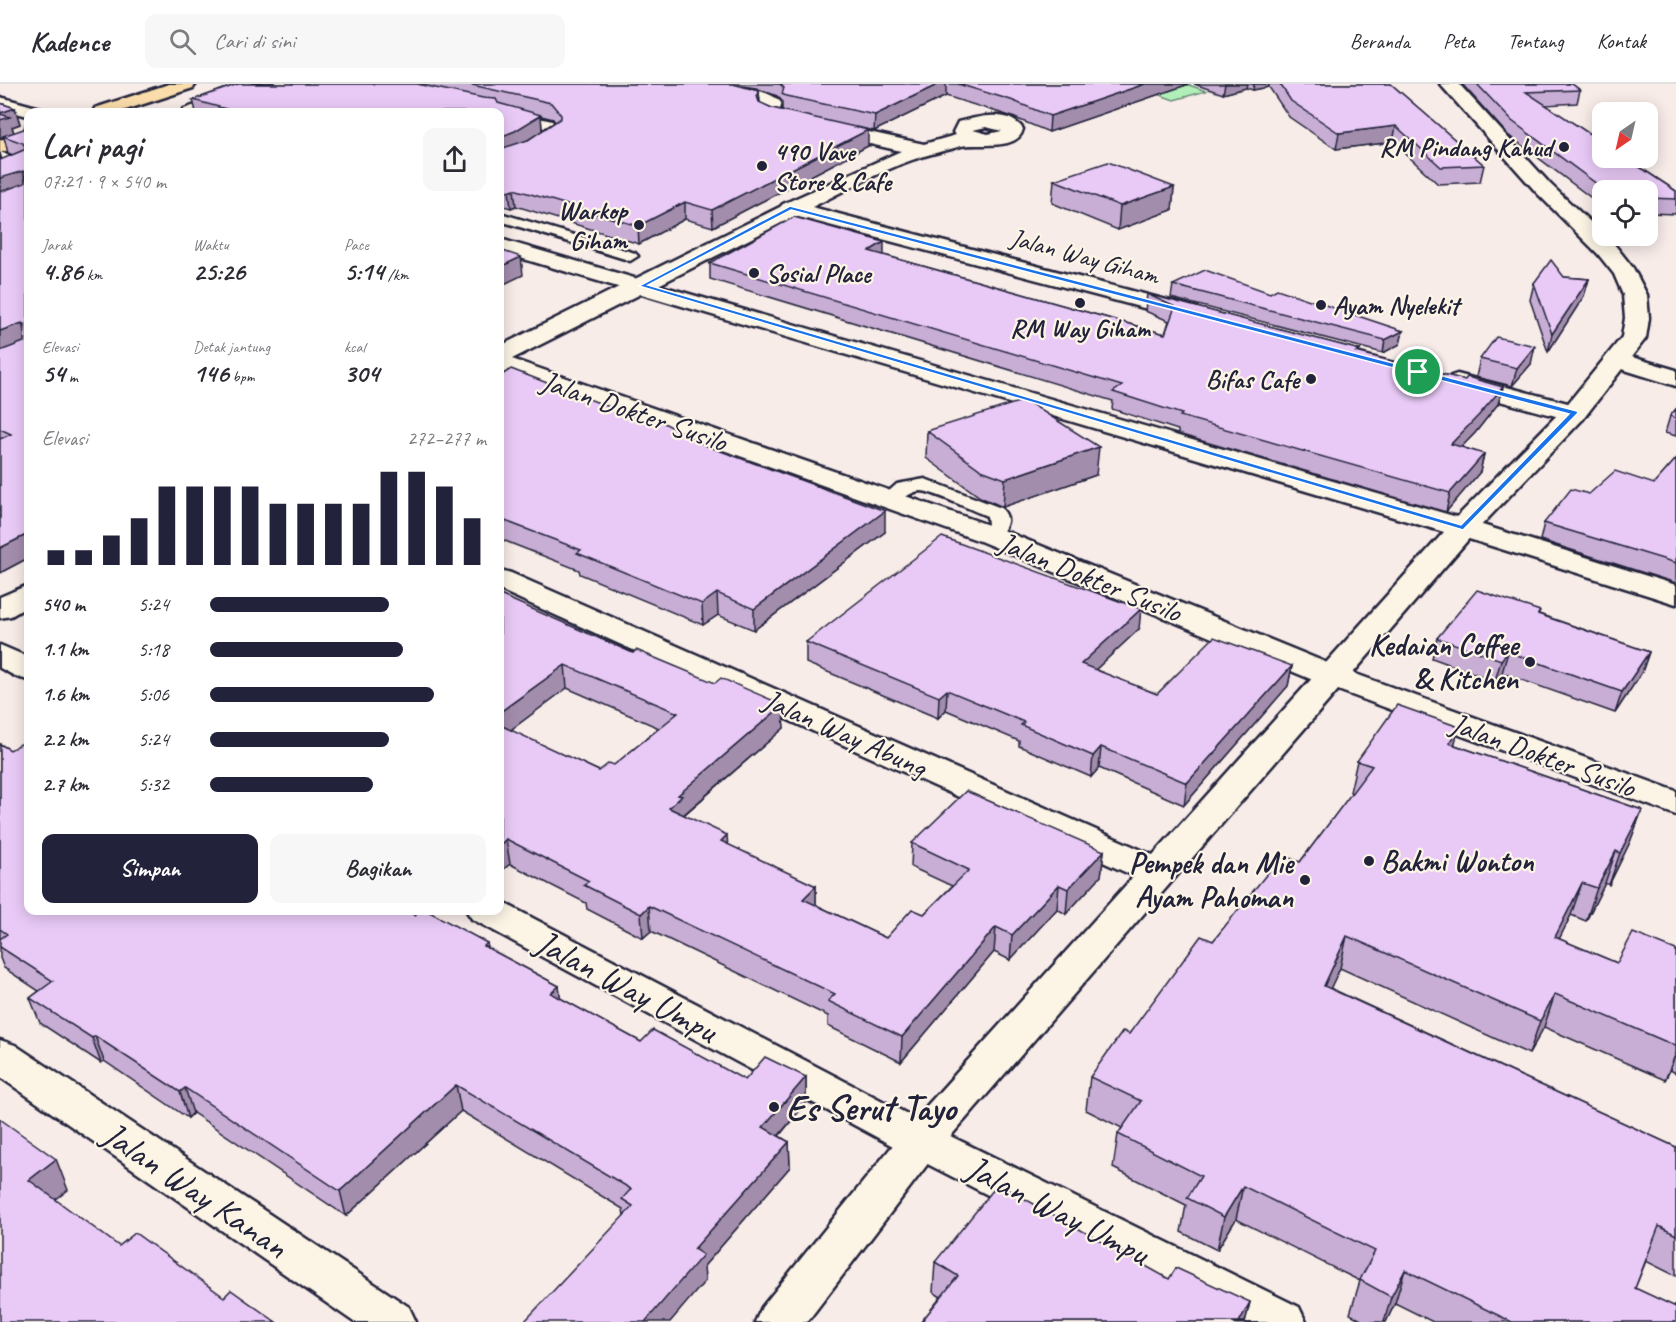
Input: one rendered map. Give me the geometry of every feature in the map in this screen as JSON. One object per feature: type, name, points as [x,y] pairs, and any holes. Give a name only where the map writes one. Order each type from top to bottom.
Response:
[{"type":"main road","points":[[114,108],[187,84]]},
{"type":"main road","points":[[0,147],[24,138]]},
{"type":"street","points":[[706,84],[770,101],[773,104],[768,113],[780,118],[925,150]]},
{"type":"street","points":[[779,1322],[921,1141],[1463,528],[1574,413],[1634,338],[1637,318],[1635,295],[1625,273],[1606,249],[1544,189],[1449,84]]},
{"type":"street","points":[[0,103],[24,110]]},
{"type":"street","points":[[504,353],[642,286],[790,208],[872,170],[925,150],[972,137]]},
{"type":"street","name":"Jalan Way Giham","points":[[790,208],[1205,317]]},
{"type":"street","points":[[504,246],[1463,528],[1676,595]]},
{"type":"street","points":[[1618,360],[1676,378]]},
{"type":"street","name":"Jalan Dokter Susilo","points":[[504,364],[990,535],[1331,676],[1676,804]]},
{"type":"street","points":[[1436,377],[1574,413]]},
{"type":"street","name":"Jalan Way Abung","points":[[504,581],[1158,872]]},
{"type":"street","points":[[0,609],[24,596]]},
{"type":"street","points":[[0,655],[24,668]]},
{"type":"street","name":"Jalan Way Umpu","points":[[494,915],[921,1141],[1282,1322]]},
{"type":"street","name":"Jalan Way Kanan","points":[[0,1056],[392,1322]]},
{"type":"lane","points":[[200,108],[267,84]]},
{"type":"lane","points":[[504,114],[547,124],[554,132],[523,152],[504,159]]},
{"type":"lane","points":[[0,156],[22,165],[0,173]]},
{"type":"lane","points":[[504,218],[630,256]]},
{"type":"green space","points":[[1129,84],[1186,84],[1206,91],[1174,100]]},
{"type":"building","points":[[238,84],[417,84],[496,99],[498,103],[541,115],[504,135],[504,108],[222,108],[193,100]]},
{"type":"building","points":[[468,84],[733,84],[759,91],[757,96],[759,102],[772,108],[868,130],[712,210],[685,202],[638,226],[514,189],[509,191],[504,189],[504,148],[528,140],[561,118],[551,103]]},
{"type":"building","points":[[780,84],[939,84],[875,115],[786,96],[782,94],[784,88]]},
{"type":"building","points":[[958,84],[1145,84],[1050,116],[1011,100]]},
{"type":"building","points":[[1280,84],[1391,84],[1484,165],[1441,167],[1396,126],[1339,133],[1291,101]]},
{"type":"building","points":[[1477,84],[1572,84],[1580,90],[1526,92],[1592,135],[1592,168],[1641,168],[1676,191],[1676,199],[1658,198],[1658,180],[1592,180],[1512,121]]},
{"type":"building","points":[[0,103],[15,108],[0,113]]},
{"type":"building","points":[[0,114],[10,117],[0,120]]},
{"type":"building","points":[[24,129],[24,145],[23,143],[3,136]]},
{"type":"building","points":[[24,150],[24,172],[0,178],[0,160]]},
{"type":"building","points":[[1108,162],[1174,187],[1120,206],[1054,180]]},
{"type":"building","points":[[24,183],[24,324],[22,323],[0,331],[0,192]]},
{"type":"building","points":[[794,217],[884,242],[869,251],[1165,334],[1175,307],[1147,294],[1360,350],[1356,352],[1465,380],[1467,377],[1503,387],[1451,444],[1484,454],[1450,493],[1180,416],[1182,414],[1113,392],[1122,386],[710,263]]},
{"type":"building","points":[[504,251],[521,257],[504,265]]},
{"type":"building","points":[[1551,260],[1564,277],[1589,279],[1552,334],[1534,283]]},
{"type":"building","points":[[1205,270],[1270,293],[1277,289],[1403,331],[1385,340],[1173,285]]},
{"type":"building","points":[[1496,337],[1535,346],[1517,368],[1480,359]]},
{"type":"building","points":[[24,342],[24,536],[0,548],[0,439],[11,434],[0,429],[0,351]]},
{"type":"building","points":[[511,369],[643,420],[651,416],[707,446],[885,511],[754,609],[717,593],[702,604],[577,553],[581,550],[504,521],[504,373]]},
{"type":"building","points":[[1025,400],[1099,447],[1005,479],[981,470],[927,431]]},
{"type":"building","points":[[1676,409],[1676,418],[1670,416]]},
{"type":"building","points":[[1676,459],[1676,563],[1544,523],[1571,489],[1589,494],[1615,471],[1654,484]]},
{"type":"building","points":[[942,537],[1141,609],[1081,664],[1157,694],[1214,637],[1292,666],[1187,783],[1101,747],[1093,756],[1021,725],[1024,722],[947,690],[939,697],[806,642]]},
{"type":"building","points":[[1477,590],[1540,611],[1538,614],[1649,652],[1622,692],[1508,652],[1501,660],[1437,638]]},
{"type":"building","points":[[504,597],[633,653],[636,650],[715,683],[721,678],[783,705],[678,795],[682,796],[669,808],[727,835],[721,841],[816,886],[803,899],[886,938],[912,909],[924,914],[969,870],[912,843],[966,791],[1104,851],[1068,889],[1059,885],[1012,935],[996,927],[902,1037],[828,1001],[835,994],[649,906],[641,914],[584,885],[589,881],[506,839],[504,841],[504,727],[599,771],[609,763],[614,765],[678,713],[565,665],[504,709]]},
{"type":"building","points":[[1397,705],[1459,727],[1449,743],[1642,810],[1620,853],[1616,851],[1597,888],[1582,883],[1555,937],[1617,963],[1633,933],[1676,950],[1676,1046],[1555,994],[1540,1021],[1347,936],[1324,986],[1676,1147],[1676,1235],[1659,1226],[1635,1288],[1676,1307],[1676,1322],[1512,1322],[1405,1270],[1391,1297],[1360,1280],[1375,1251],[1243,1186],[1224,1217],[1187,1198],[1201,1176],[1118,1134],[1141,1101],[1090,1077],[1123,1031],[1129,1034],[1201,936],[1213,941],[1282,855],[1300,862],[1372,766],[1357,761]]},
{"type":"building","points":[[24,742],[24,915],[435,915],[487,943],[484,946],[559,986],[551,993],[641,1042],[653,1030],[745,1080],[765,1057],[806,1077],[763,1127],[789,1142],[694,1249],[703,1255],[645,1322],[524,1322],[633,1206],[622,1199],[631,1189],[456,1085],[340,1191],[185,1088],[180,1092],[95,1036],[92,1038],[30,998],[53,981],[0,947],[0,939],[7,934],[0,929],[0,744],[10,750]]},
{"type":"building","points":[[0,1119],[56,1159],[29,1180],[119,1246],[135,1233],[224,1297],[231,1290],[276,1322],[0,1322]]},
{"type":"building","points":[[998,1184],[1169,1279],[1176,1268],[1250,1302],[1239,1322],[921,1322],[958,1276],[935,1262]]},
{"type":"place","name":"RM Pindang Kahud","points":[[1564,147]]},
{"type":"place","name":"490 Vave Store & Cafe","points":[[762,166]]},
{"type":"place","name":"Warkop Giham","points":[[639,225]]},
{"type":"place","name":"Sosial Place","points":[[754,273]]},
{"type":"place","name":"RM Way Giham","points":[[1080,303]]},
{"type":"place","name":"Ayam Nyelekit","points":[[1321,305]]},
{"type":"place","name":"Bifas Cafe","points":[[1311,379]]},
{"type":"place","name":"Kedaian Coffee & Kitchen","points":[[1530,662]]},
{"type":"place","name":"Bakmi Wonton","points":[[1369,861]]},
{"type":"place","name":"Pempek dan Mie Ayam Pahoman","points":[[1305,880]]},
{"type":"place","name":"Es Serut Tayo","points":[[774,1107]]},
{"type":"route","points":[[790,208],[1418,372],[1574,413],[1463,528],[642,286],[790,208]]}]
